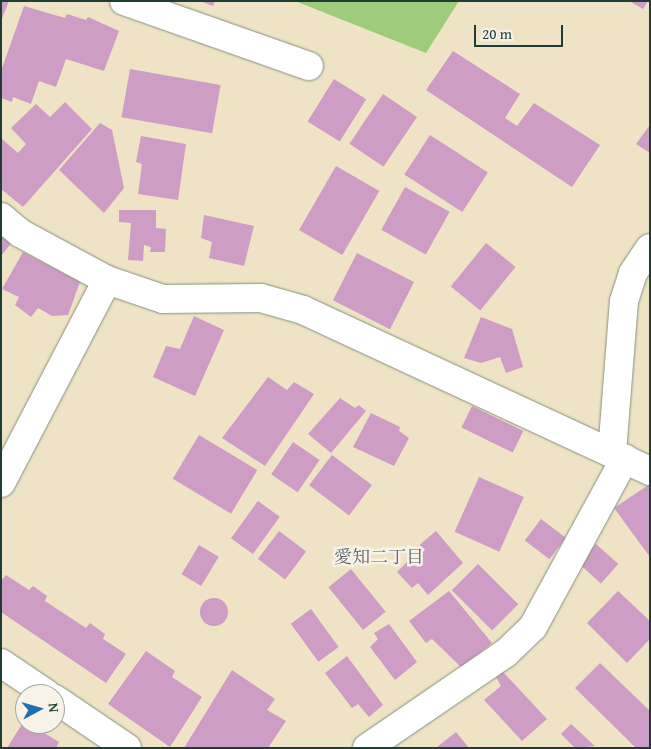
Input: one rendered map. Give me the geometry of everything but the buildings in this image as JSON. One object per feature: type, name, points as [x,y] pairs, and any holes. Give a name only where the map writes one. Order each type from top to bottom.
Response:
[{"type":"street","points":[[124,1],[309,66]]},
{"type":"street","points":[[1,217],[20,233],[107,280],[163,299],[261,298],[303,310],[650,472]]},
{"type":"street","points":[[367,748],[506,653],[533,627],[618,456],[624,301],[633,273],[650,248]]},
{"type":"street","points":[[1,483],[107,280]]},
{"type":"street","points":[[1,663],[32,684]]},
{"type":"street","points":[[65,706],[127,748]]},
{"type":"green space","points":[[295,1],[459,1],[426,53]]},
{"type":"district","name":"愛知二丁目","points":[[379,557]]}]
